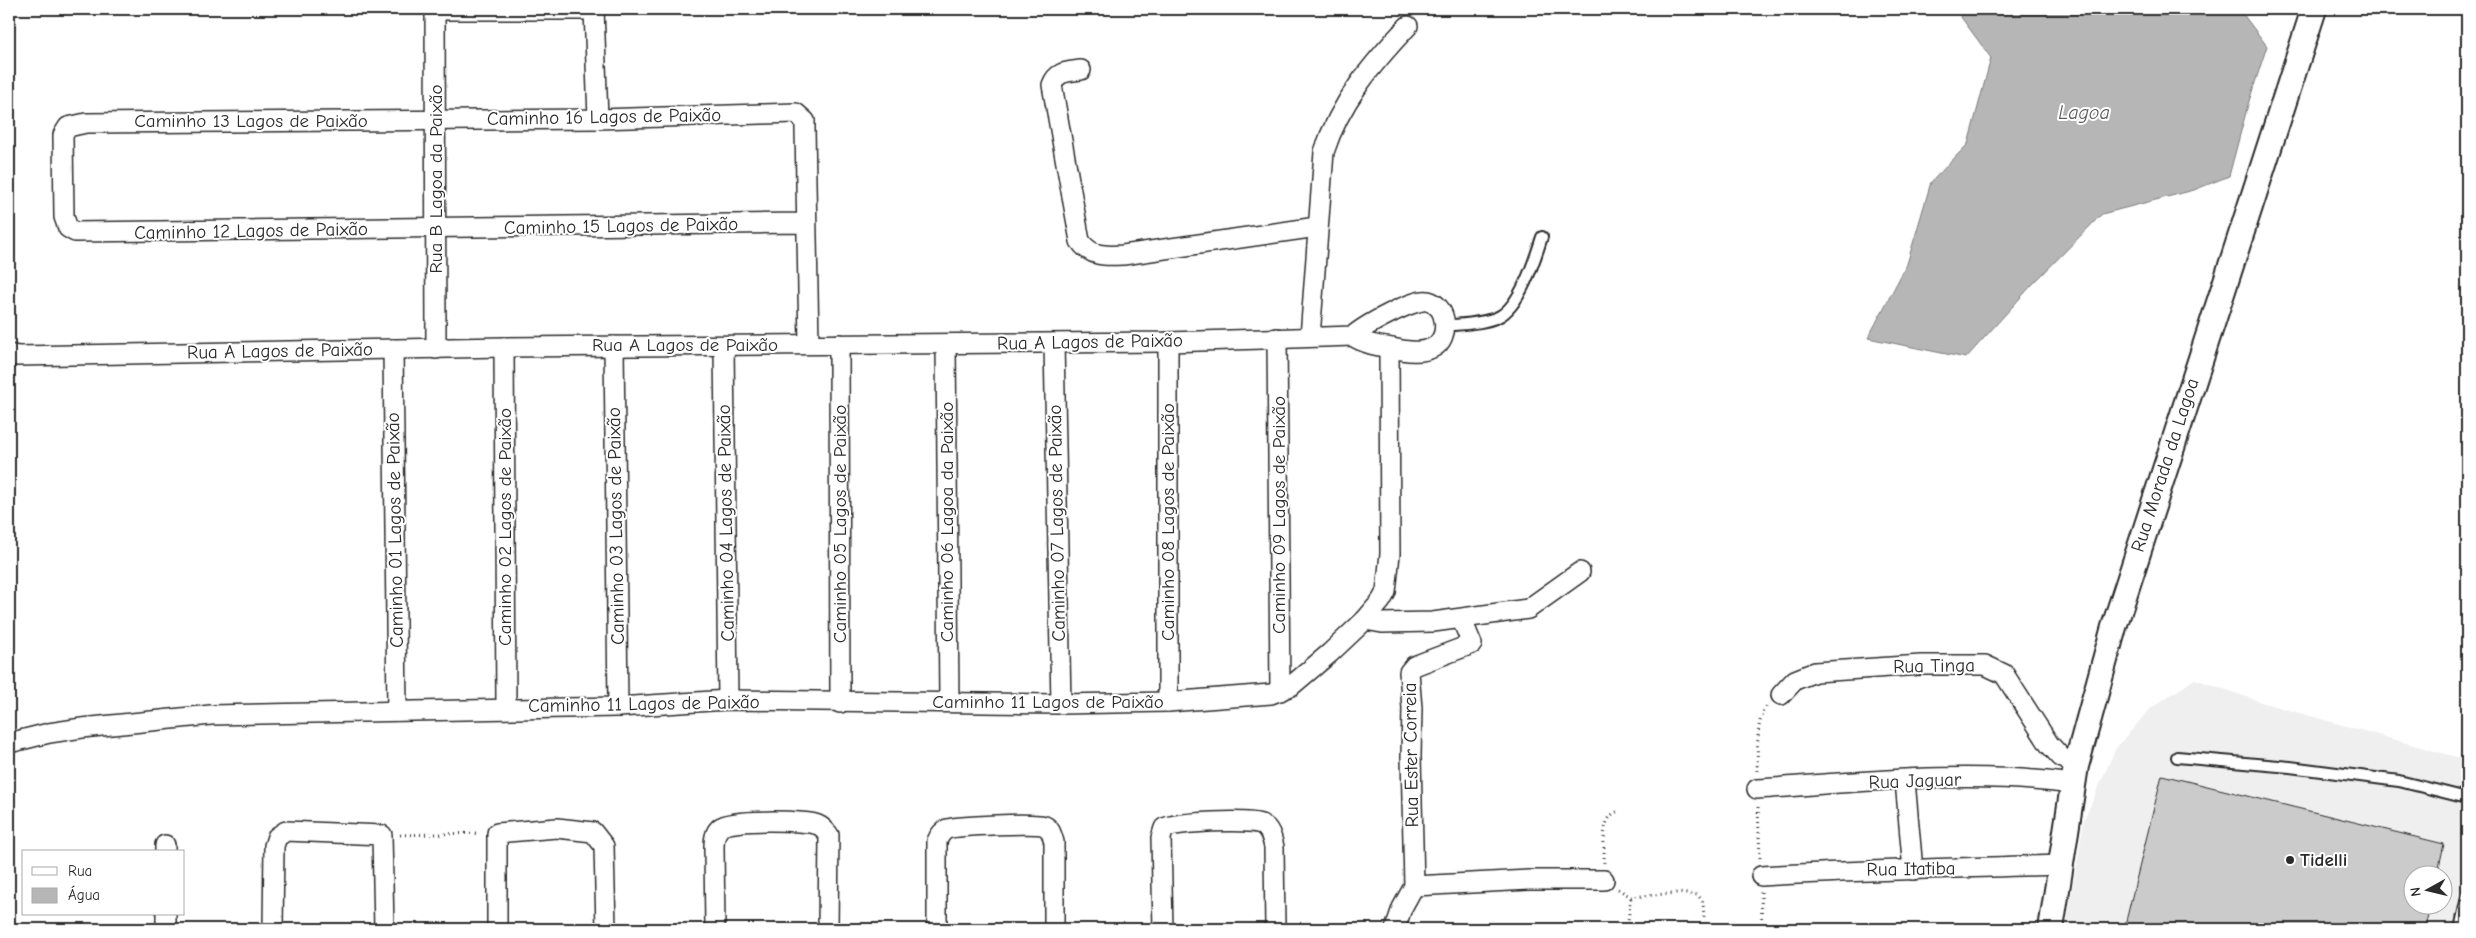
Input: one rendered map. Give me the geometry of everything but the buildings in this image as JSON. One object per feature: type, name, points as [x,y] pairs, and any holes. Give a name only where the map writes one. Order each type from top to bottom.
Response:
[{"type":"street","points":[[435,9],[594,9],[598,118]]},
{"type":"street","name":"Rua B Lagoa da Paixão","points":[[435,9],[436,349]]},
{"type":"street","name":"Rua Morada da Lagoa","points":[[2051,929],[2074,775],[2116,618],[2314,9]]},
{"type":"street","points":[[1310,337],[1324,152],[1333,125],[1357,86],[1385,50],[1408,26]]},
{"type":"street","points":[[1081,70],[1060,73],[1055,77],[1052,86],[1080,241],[1086,250],[1104,256],[1123,255],[1317,227]]},
{"type":"street","name":"Caminho 16 Lagos de Paixão","points":[[435,120],[796,113],[805,121],[809,344]]},
{"type":"street","name":"Caminho 13 Lagos de Paixão","points":[[68,228],[64,218],[62,162],[63,135],[68,127],[86,122],[435,120]]},
{"type":"street","name":"Caminho 15 Lagos de Paixão","points":[[436,229],[806,223]]},
{"type":"street","name":"Caminho 12 Lagos de Paixão","points":[[68,228],[85,234],[436,229]]},
{"type":"street","name":"Rua A Lagos de Paixão","points":[[12,359],[263,350],[1168,342],[1353,336],[1366,342],[1389,348],[1415,351],[1430,349],[1442,339],[1444,326],[1442,313],[1437,305],[1424,301],[1406,307],[1353,336]]},
{"type":"street","name":"Caminho 09 Lagos de Paixão","points":[[1277,338],[1280,691]]},
{"type":"street","name":"Caminho 08 Lagos de Paixão","points":[[1168,342],[1168,702]]},
{"type":"street","name":"Caminho 07 Lagos de Paixão","points":[[1054,343],[1061,704]]},
{"type":"street","name":"Caminho 05 Lagos de Paixão","points":[[839,344],[840,703]]},
{"type":"street","name":"Caminho 06 Lagoa da Paixão","points":[[946,344],[949,701]]},
{"type":"street","name":"Caminho 03 Lagos de Paixão","points":[[614,346],[618,707]]},
{"type":"street","name":"Caminho 04 Lagos de Paixão","points":[[724,346],[728,700]]},
{"type":"street","name":"Caminho 02 Lagos de Paixão","points":[[504,347],[506,708]]},
{"type":"street","points":[[1280,691],[1304,676],[1365,620],[1381,602],[1386,592],[1389,571],[1389,348]]},
{"type":"street","name":"Caminho 01 Lagos de Paixão","points":[[393,350],[397,711]]},
{"type":"street","points":[[1365,620],[1382,624],[1462,620],[1493,612],[1533,608],[1580,572]]},
{"type":"street","name":"Rua Ester Correia","points":[[1395,929],[1402,908],[1414,886],[1411,756],[1412,708],[1409,672],[1414,666],[1472,644],[1462,620]]},
{"type":"street","name":"Rua Tinga","points":[[1781,694],[1795,680],[1815,672],[1921,665],[1984,665],[2004,674],[2049,744],[2074,775]]},
{"type":"street","name":"Caminho 11 Lagos de Paixão","points":[[9,743],[49,733],[82,728],[211,715],[618,707],[728,700],[840,703],[949,701],[1061,704],[1168,702],[1256,696],[1280,691]]},
{"type":"street","name":"Rua Jaguar","points":[[1757,789],[2074,775]]},
{"type":"street","points":[[1905,781],[1913,870]]},
{"type":"street","points":[[1163,929],[1162,831],[1167,826],[1225,821],[1250,821],[1261,824],[1269,830],[1274,846],[1275,929]]},
{"type":"street","points":[[715,929],[714,848],[718,829],[727,824],[738,822],[798,822],[819,825],[829,835],[828,929]]},
{"type":"street","points":[[937,929],[937,841],[944,830],[959,827],[1032,824],[1045,826],[1051,831],[1054,842],[1054,929]]},
{"type":"street","points":[[497,929],[497,833],[557,828],[583,829],[593,832],[604,846],[606,929]]},
{"type":"street","points":[[273,929],[274,846],[277,837],[286,832],[382,835],[384,929]]},
{"type":"street","name":"Rua Itatiba","points":[[1761,876],[1878,869],[1913,870],[2061,865]]},
{"type":"street","points":[[1414,886],[1529,880],[1604,880]]},
{"type":"street","points":[[166,916],[166,929]]},
{"type":"lane","points":[[1444,326],[1490,320],[1500,316],[1513,302],[1532,269],[1542,237]]},
{"type":"lane","points":[[2177,757],[2290,766],[2399,781],[2467,798]]},
{"type":"lane","points":[[2460,929],[2467,897]]},
{"type":"path","points":[[1619,810],[1611,814],[1606,821],[1604,880],[1631,897],[1677,893],[1698,895],[1703,902],[1704,918]]},
{"type":"path","points":[[382,835],[497,833]]},
{"type":"path","points":[[1627,929],[1631,897]]},
{"type":"shaded area","points":[[2195,679],[2264,703],[2467,760],[2467,929],[2066,929],[2084,820],[2116,748],[2151,708]]},
{"type":"water","name":"Lagoa","points":[[1955,9],[2239,9],[2267,46],[2249,101],[2229,176],[2194,190],[2102,214],[2031,286],[1966,358],[1868,338],[1907,264],[1931,182],[1968,144],[1991,58]]},
{"type":"place","name":"Tidelli","points":[[2290,860]]}]
